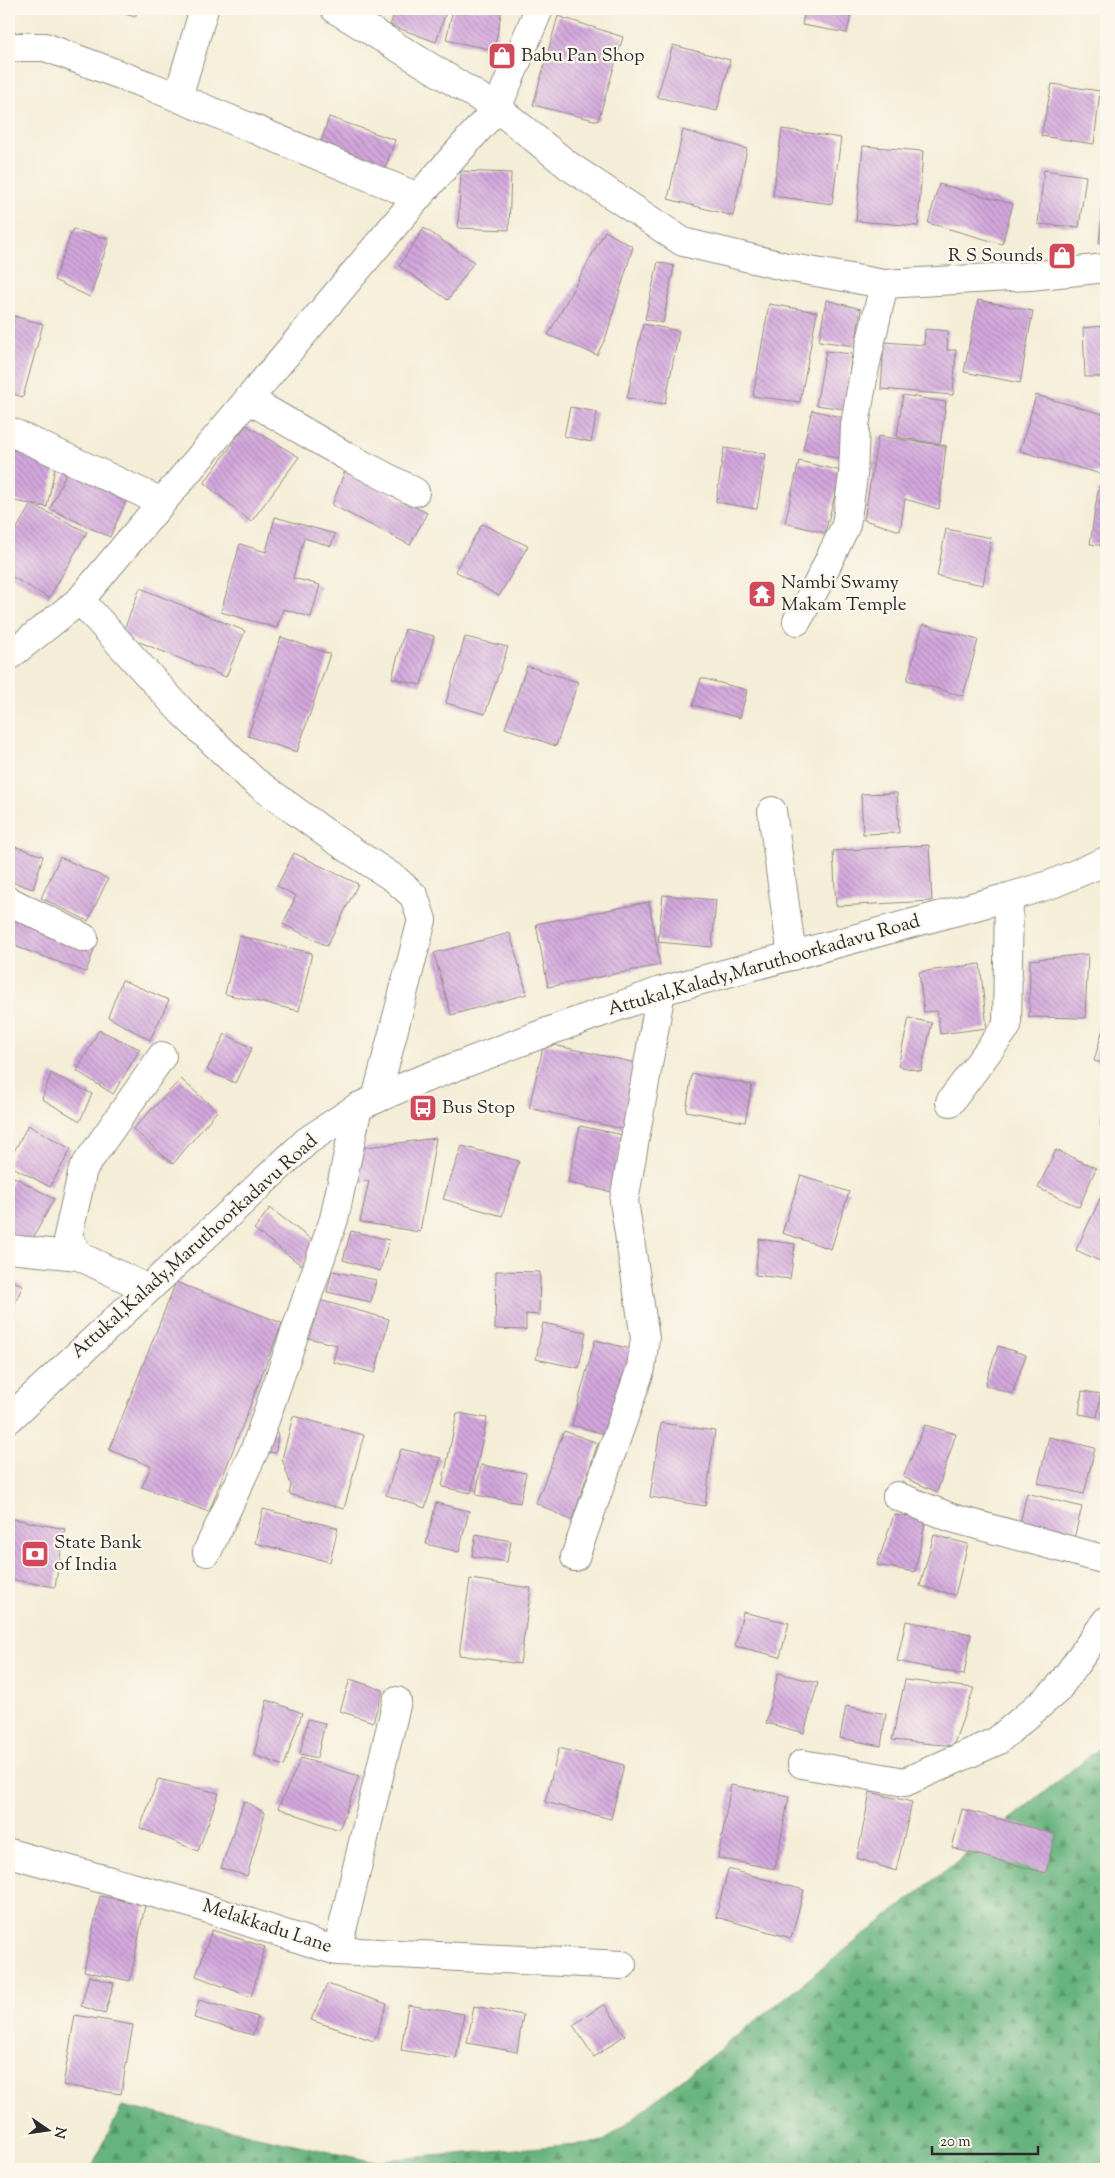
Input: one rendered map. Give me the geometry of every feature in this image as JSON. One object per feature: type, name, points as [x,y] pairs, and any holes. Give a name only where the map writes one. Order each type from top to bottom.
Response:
[{"type":"street","points":[[178,97],[204,9]]},
{"type":"street","points":[[335,9],[497,108],[569,166],[683,242],[787,267],[884,284],[1030,276],[1106,268]]},
{"type":"street","points":[[9,656],[80,600],[418,197],[497,108],[539,9]]},
{"type":"street","points":[[9,47],[45,47],[178,97],[418,197]]},
{"type":"street","points":[[797,621],[846,525],[853,476],[855,425],[865,367],[884,284]]},
{"type":"street","points":[[248,399],[346,456],[414,492]]},
{"type":"street","points":[[9,430],[162,502]]},
{"type":"street","points":[[80,600],[182,713],[253,780],[334,839],[395,879],[414,896],[422,920],[331,1228],[255,1449],[207,1552]]},
{"type":"street","points":[[772,811],[792,956]]},
{"type":"street","name":"Attukal,Kalady,Maruthoorkadavu Road","points":[[9,1419],[307,1141],[367,1103],[547,1032],[662,991],[1009,897],[1052,884],[1106,861]]},
{"type":"street","points":[[950,1102],[1007,1026],[1009,897]]},
{"type":"street","points":[[9,901],[84,938]]},
{"type":"street","points":[[575,1557],[641,1368],[645,1338],[624,1202],[662,991]]},
{"type":"street","points":[[79,1256],[68,1236],[83,1169],[162,1056]]},
{"type":"street","points":[[9,1249],[79,1256],[148,1289]]},
{"type":"street","points":[[897,1496],[952,1518],[1106,1560]]},
{"type":"street","points":[[802,1764],[905,1782],[997,1741],[1057,1690],[1106,1621]]},
{"type":"street","points":[[336,1951],[397,1701]]},
{"type":"street","name":"Melakkadu Lane","points":[[9,1853],[193,1904],[336,1951],[622,1965]]},
{"type":"green space","points":[[1106,1743],[1106,2169],[91,2169],[122,2106],[371,2161],[603,2142]]},
{"type":"building","points":[[111,9],[138,9],[135,17]]},
{"type":"building","points":[[396,9],[447,9],[436,42],[390,25]]},
{"type":"building","points":[[453,9],[502,9],[494,50],[446,40]]},
{"type":"building","points":[[805,9],[852,9],[847,33],[802,25]]},
{"type":"building","points":[[558,16],[623,37],[598,121],[533,105]]},
{"type":"building","points":[[673,45],[730,60],[717,111],[657,97]]},
{"type":"building","points":[[1052,84],[1100,91],[1094,144],[1041,136]]},
{"type":"building","points":[[329,117],[395,140],[383,174],[318,151]]},
{"type":"building","points":[[782,129],[841,138],[832,204],[773,196]]},
{"type":"building","points":[[683,130],[747,149],[733,216],[668,199]]},
{"type":"building","points":[[863,146],[923,151],[918,226],[856,221]]},
{"type":"building","points":[[1044,170],[1086,176],[1079,227],[1038,224]]},
{"type":"building","points":[[461,171],[511,173],[509,230],[458,228]]},
{"type":"building","points":[[939,184],[1013,204],[1002,244],[928,223]]},
{"type":"building","points":[[1105,192],[1106,243],[1099,243]]},
{"type":"building","points":[[424,228],[474,262],[448,300],[399,266]]},
{"type":"building","points":[[73,229],[109,239],[90,297],[54,280]]},
{"type":"building","points":[[605,231],[633,247],[606,337],[597,355],[548,335]]},
{"type":"building","points":[[658,262],[674,266],[663,323],[645,319]]},
{"type":"building","points":[[826,300],[861,309],[855,346],[819,341]]},
{"type":"building","points":[[978,300],[1033,311],[1020,383],[964,372]]},
{"type":"building","points":[[769,304],[817,312],[800,402],[753,396]]},
{"type":"building","points":[[1101,315],[1106,316],[1106,377],[1085,377],[1083,328],[1103,326]]},
{"type":"building","points":[[14,316],[43,324],[23,397],[9,393],[9,337]]},
{"type":"building","points":[[643,324],[679,331],[665,404],[627,398]]},
{"type":"building","points":[[925,329],[948,331],[947,350],[956,350],[953,395],[881,389],[884,342],[924,345]]},
{"type":"building","points":[[826,351],[852,354],[844,409],[816,405]]},
{"type":"building","points":[[903,395],[946,402],[940,444],[897,437]]},
{"type":"building","points":[[1036,395],[1106,415],[1106,455],[1101,474],[1020,451]]},
{"type":"building","points":[[570,407],[597,412],[591,442],[564,436]]},
{"type":"building","points":[[812,410],[848,419],[839,459],[803,449]]},
{"type":"building","points":[[246,425],[299,457],[251,522],[204,483]]},
{"type":"building","points":[[878,436],[946,446],[939,509],[905,499],[900,531],[864,520]]},
{"type":"building","points":[[724,448],[766,454],[757,509],[716,502]]},
{"type":"building","points":[[9,449],[57,458],[47,507],[9,500]]},
{"type":"building","points":[[799,461],[841,471],[825,533],[785,523]]},
{"type":"building","points":[[71,462],[131,490],[110,537],[50,509]]},
{"type":"building","points":[[345,471],[427,513],[410,545],[332,505]]},
{"type":"building","points":[[1098,490],[1106,491],[1106,546],[1090,544]]},
{"type":"building","points":[[31,504],[87,532],[49,598],[9,575],[9,542]]},
{"type":"building","points":[[275,517],[335,534],[331,546],[304,538],[293,578],[320,585],[311,617],[283,609],[277,628],[221,612],[240,544],[266,552]]},
{"type":"building","points":[[482,524],[528,546],[499,596],[455,571]]},
{"type":"building","points":[[946,529],[991,538],[983,585],[937,576]]},
{"type":"building","points":[[140,588],[245,631],[226,677],[122,635]]},
{"type":"building","points":[[923,624],[978,640],[963,696],[907,680]]},
{"type":"building","points":[[405,629],[434,636],[421,685],[392,678]]},
{"type":"building","points":[[281,637],[330,654],[297,752],[248,736]]},
{"type":"building","points":[[465,637],[508,647],[485,714],[446,703]]},
{"type":"building","points":[[527,666],[578,682],[556,746],[505,728]]},
{"type":"building","points":[[701,678],[747,690],[740,718],[693,705]]},
{"type":"building","points":[[897,793],[899,833],[863,834],[861,794]]},
{"type":"building","points":[[11,845],[43,856],[33,889],[9,881],[9,848]]},
{"type":"building","points":[[929,845],[932,901],[836,906],[833,851]]},
{"type":"building","points":[[294,853],[358,884],[327,946],[283,924],[296,896],[277,886]]},
{"type":"building","points":[[60,857],[108,879],[88,921],[41,898]]},
{"type":"building","points":[[663,895],[716,900],[712,947],[658,942]]},
{"type":"building","points":[[649,902],[660,965],[548,987],[536,924]]},
{"type":"building","points":[[9,912],[96,944],[86,972],[9,944]]},
{"type":"building","points":[[510,933],[527,994],[451,1015],[434,953]]},
{"type":"building","points":[[239,936],[312,953],[299,1011],[225,994]]},
{"type":"building","points":[[1088,954],[1085,1018],[1029,1017],[1030,960]]},
{"type":"building","points":[[980,964],[987,1028],[940,1034],[937,1011],[924,1012],[919,972]]},
{"type":"building","points":[[122,980],[169,1000],[150,1040],[108,1017]]},
{"type":"building","points":[[1106,1017],[1106,1064],[1094,1061]]},
{"type":"building","points":[[909,1018],[932,1023],[921,1071],[898,1066]]},
{"type":"building","points":[[99,1030],[140,1049],[113,1094],[77,1071]]},
{"type":"building","points":[[225,1034],[252,1048],[235,1083],[207,1070]]},
{"type":"building","points":[[544,1043],[641,1064],[627,1130],[529,1108]]},
{"type":"building","points":[[51,1073],[92,1094],[80,1121],[42,1099]]},
{"type":"building","points":[[692,1074],[752,1085],[745,1122],[686,1111]]},
{"type":"building","points":[[181,1079],[217,1111],[173,1164],[133,1129]]},
{"type":"building","points":[[1106,1104],[1106,1123],[1101,1121]]},
{"type":"building","points":[[28,1125],[71,1149],[50,1187],[9,1165],[9,1161]]},
{"type":"building","points":[[580,1126],[623,1135],[612,1192],[568,1183]]},
{"type":"building","points":[[436,1138],[420,1232],[360,1222],[369,1181],[355,1182],[361,1148]]},
{"type":"building","points":[[462,1146],[519,1161],[502,1216],[443,1199]]},
{"type":"building","points":[[1056,1150],[1096,1168],[1079,1207],[1038,1188]]},
{"type":"building","points":[[801,1175],[849,1192],[831,1249],[782,1233]]},
{"type":"building","points":[[14,1177],[54,1199],[30,1244],[9,1233],[9,1187]]},
{"type":"building","points":[[1100,1199],[1106,1202],[1106,1264],[1076,1250]]},
{"type":"building","points":[[270,1208],[317,1244],[301,1265],[254,1229]]},
{"type":"building","points":[[351,1231],[389,1240],[380,1271],[343,1260]]},
{"type":"building","points":[[759,1239],[795,1244],[790,1279],[755,1275]]},
{"type":"building","points":[[332,1271],[376,1280],[371,1302],[327,1292]]},
{"type":"building","points":[[496,1271],[540,1272],[539,1315],[526,1314],[526,1330],[495,1329]]},
{"type":"building","points":[[9,1280],[23,1285],[9,1317]]},
{"type":"building","points":[[176,1282],[282,1323],[209,1512],[142,1487],[151,1466],[109,1450]]},
{"type":"building","points":[[319,1300],[389,1319],[375,1373],[333,1362],[337,1345],[308,1338]]},
{"type":"building","points":[[543,1323],[586,1332],[579,1368],[536,1359]]},
{"type":"building","points":[[595,1340],[635,1350],[612,1436],[572,1425]]},
{"type":"building","points":[[998,1346],[1026,1355],[1012,1394],[985,1385]]},
{"type":"building","points":[[1082,1391],[1101,1394],[1097,1417],[1079,1414]]},
{"type":"building","points":[[457,1413],[487,1418],[471,1493],[442,1487]]},
{"type":"building","points":[[293,1416],[364,1435],[344,1509],[289,1494],[291,1485],[282,1459]]},
{"type":"building","points":[[661,1423],[715,1431],[705,1506],[650,1497]]},
{"type":"building","points":[[925,1425],[956,1434],[937,1492],[903,1477]]},
{"type":"building","points":[[251,1430],[278,1433],[276,1453],[248,1449]]},
{"type":"building","points":[[564,1431],[598,1443],[572,1521],[536,1503]]},
{"type":"building","points":[[1049,1437],[1095,1448],[1084,1494],[1038,1483]]},
{"type":"building","points":[[401,1449],[441,1458],[425,1508],[386,1495]]},
{"type":"building","points":[[481,1465],[526,1473],[520,1503],[476,1495]]},
{"type":"building","points":[[1027,1493],[1082,1507],[1073,1542],[1019,1528]]},
{"type":"building","points":[[436,1503],[469,1511],[459,1552],[426,1544]]},
{"type":"building","points":[[263,1509],[338,1528],[330,1562],[255,1543]]},
{"type":"building","points":[[894,1515],[926,1518],[915,1572],[877,1565]]},
{"type":"building","name":"State Bank of India","points":[[9,1518],[65,1529],[55,1587],[9,1579]]},
{"type":"building","points":[[476,1534],[511,1541],[507,1562],[472,1556]]},
{"type":"building","points":[[934,1535],[968,1544],[955,1595],[920,1586]]},
{"type":"building","points":[[470,1579],[531,1588],[520,1664],[459,1655]]},
{"type":"building","points":[[743,1612],[789,1623],[780,1657],[735,1646]]},
{"type":"building","points":[[906,1621],[971,1634],[964,1675],[897,1661]]},
{"type":"building","points":[[778,1673],[818,1683],[804,1733],[766,1723]]},
{"type":"building","points":[[350,1679],[383,1690],[373,1722],[340,1711]]},
{"type":"building","points":[[905,1680],[974,1688],[953,1746],[892,1740]]},
{"type":"building","points":[[267,1700],[302,1713],[284,1766],[254,1755]]},
{"type":"building","points":[[846,1706],[886,1714],[881,1746],[840,1738]]},
{"type":"building","points":[[308,1719],[325,1723],[317,1758],[300,1754]]},
{"type":"building","points":[[559,1748],[624,1765],[611,1819],[545,1802]]},
{"type":"building","points":[[301,1758],[359,1776],[339,1830],[278,1808]]},
{"type":"building","points":[[158,1779],[219,1793],[198,1851],[140,1828]]},
{"type":"building","points":[[731,1785],[789,1796],[775,1869],[718,1858]]},
{"type":"building","points":[[870,1792],[912,1802],[896,1871],[857,1858]]},
{"type":"building","points":[[244,1801],[265,1813],[247,1876],[221,1868]]},
{"type":"building","points":[[962,1809],[1056,1834],[1046,1873],[952,1848]]},
{"type":"building","points":[[728,1869],[804,1890],[791,1938],[716,1917]]},
{"type":"building","points":[[100,1896],[145,1905],[130,1981],[84,1971]]},
{"type":"building","points":[[212,1930],[265,1947],[251,1997],[196,1976]]},
{"type":"building","points":[[89,1976],[114,1983],[105,2014],[81,2006]]},
{"type":"building","points":[[327,1984],[387,2004],[374,2041],[311,2020]]},
{"type":"building","points":[[199,2000],[258,2017],[253,2035],[194,2018]]},
{"type":"building","points":[[604,2004],[625,2035],[594,2057],[573,2025]]},
{"type":"building","points":[[408,2005],[464,2014],[456,2059],[401,2050]]},
{"type":"building","points":[[474,2006],[523,2015],[517,2052],[467,2043]]},
{"type":"building","points":[[75,2015],[133,2025],[121,2094],[63,2085]]},
{"type":"place","name":"Babu Pan Shop","points":[[502,56]]},
{"type":"place","name":"R S Sounds","points":[[1062,256]]},
{"type":"place","name":"Nambi Swamy Makam Temple","points":[[762,594]]},
{"type":"place","name":"Bus Stop","points":[[423,1108]]},
{"type":"place","name":"State Bank of India","points":[[35,1554]]}]
